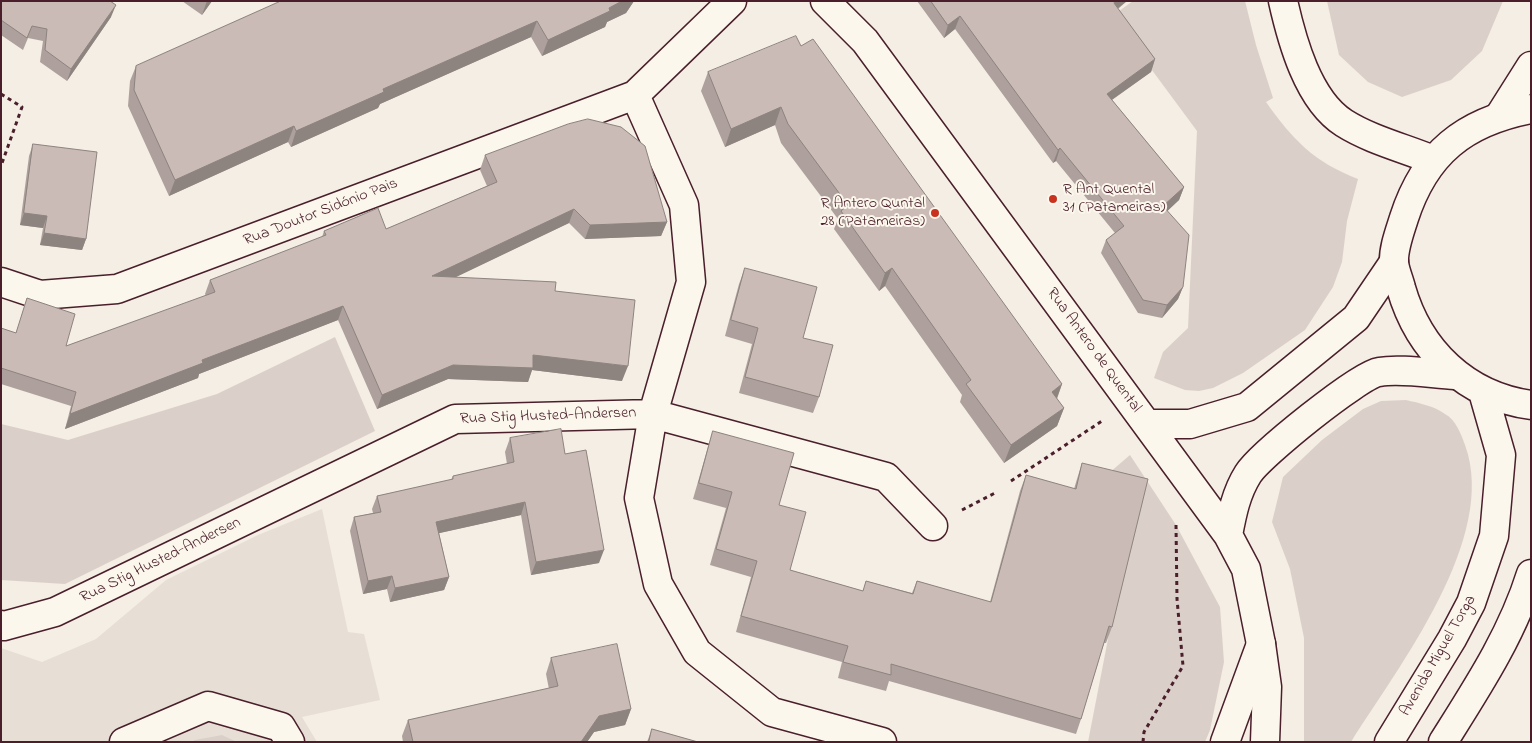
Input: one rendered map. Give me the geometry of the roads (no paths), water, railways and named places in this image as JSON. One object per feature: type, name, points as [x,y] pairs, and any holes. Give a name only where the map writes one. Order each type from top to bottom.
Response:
[{"type":"main road","name":"Rua Doutor Sidónio Pais","points":[[1,282],[40,294],[117,290],[636,95],[732,1]]},
{"type":"main road","name":"Rua Antero de Quental","points":[[825,1],[865,41],[1228,536],[1246,569],[1261,644],[1267,686],[1265,742]]},
{"type":"main road","points":[[1283,1],[1298,54],[1319,100],[1343,122],[1433,160]]},
{"type":"main road","points":[[1500,115],[1531,66]]},
{"type":"main road","points":[[636,95],[684,205],[691,282],[653,414],[639,498],[658,584],[697,652],[772,712],[882,742]]},
{"type":"main road","points":[[1140,414],[1190,424],[1247,407],[1356,318],[1394,262],[1400,230],[1412,193],[1433,160],[1464,132],[1500,115],[1531,109]]},
{"type":"main road","points":[[1394,262],[1411,316],[1427,346],[1456,375],[1483,392],[1513,403],[1531,405]]},
{"type":"main road","points":[[1228,536],[1236,497],[1249,473],[1280,441],[1355,384],[1378,372],[1456,375]]},
{"type":"main road","name":"Avenida Miguel Torga","points":[[1389,742],[1452,639],[1471,603],[1494,536],[1501,455],[1483,392]]},
{"type":"main road","name":"Rua Stig Husted-Andersen","points":[[2,626],[56,612],[455,419],[653,414],[886,477],[933,526]]},
{"type":"main road","points":[[1443,742],[1477,689],[1512,624],[1531,574]]},
{"type":"main road","points":[[1225,742],[1261,644]]},
{"type":"main road","points":[[124,742],[208,706],[281,727],[290,742]]},
{"type":"place","name":"R Ant Quental 31 (Patameiras)","points":[[1053,199]]},
{"type":"place","name":"R Antero Quntal 28 (Patameiras)","points":[[935,213]]}]
